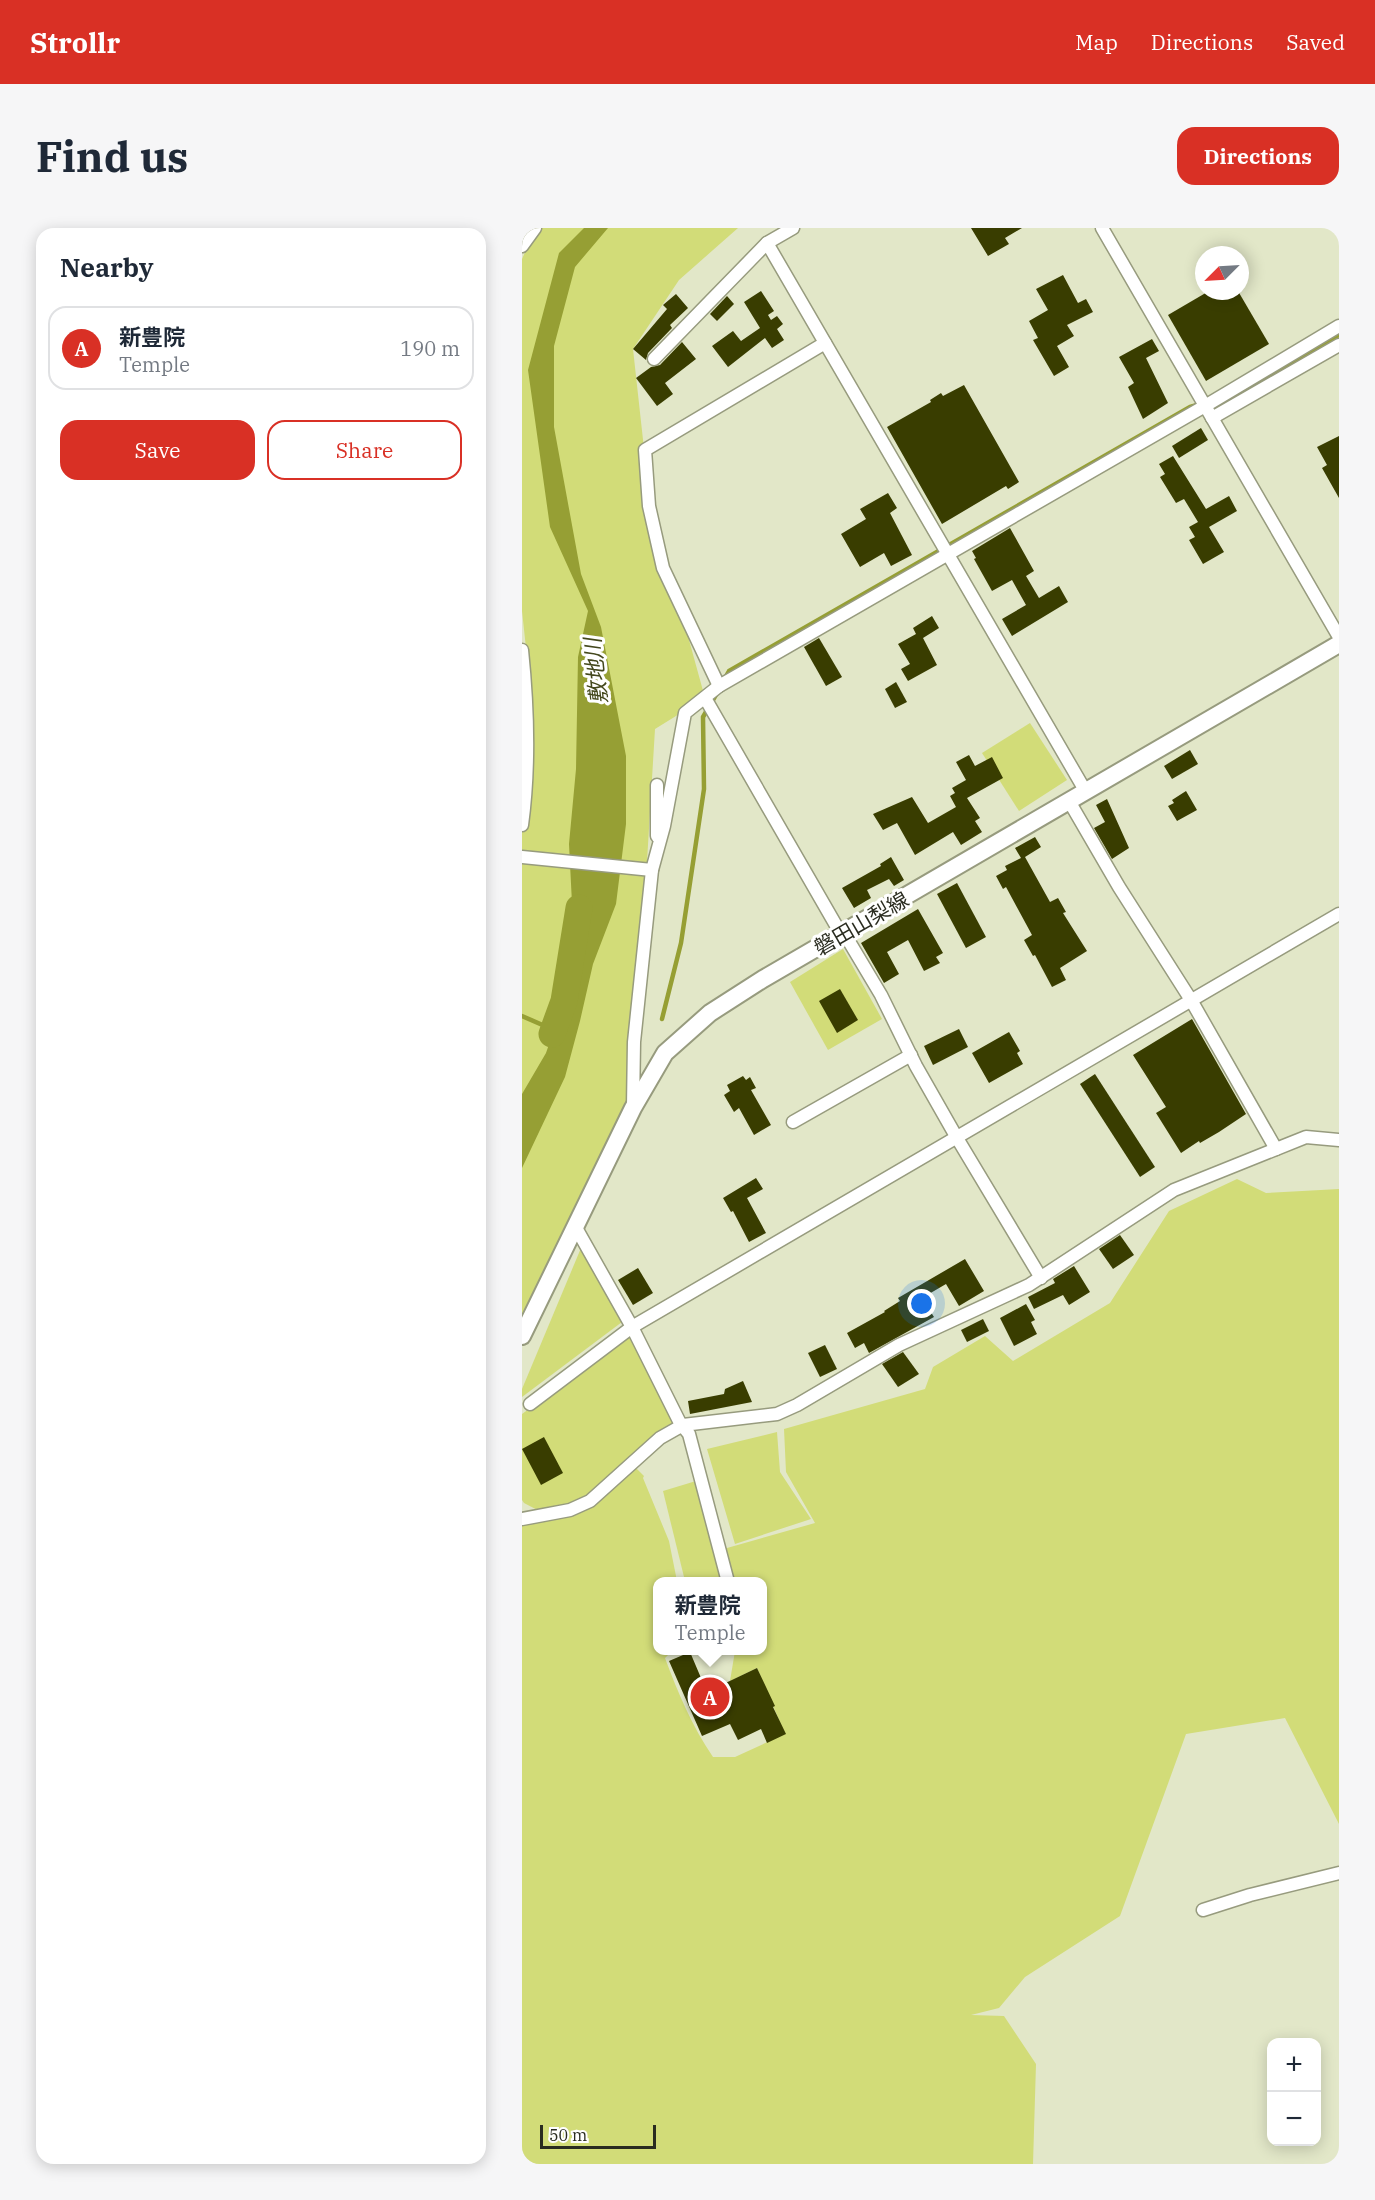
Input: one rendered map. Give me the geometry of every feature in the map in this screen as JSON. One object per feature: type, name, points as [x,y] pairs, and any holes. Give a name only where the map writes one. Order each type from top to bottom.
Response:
[{"type":"main road","name":"磐田山梨線","points":[[522,1336],[633,1108],[665,1053],[710,1013],[763,979],[1339,644]]},
{"type":"street","points":[[522,246],[535,228]]},
{"type":"street","points":[[654,359],[767,243],[793,228]]},
{"type":"street","points":[[1102,228],[1339,637]]},
{"type":"street","points":[[767,243],[1086,792]]},
{"type":"street","points":[[633,1108],[634,1042],[647,869],[657,852],[664,826],[685,713],[719,686],[1205,406],[1339,326]]},
{"type":"street","points":[[719,686],[663,568],[649,506],[645,450],[825,343]]},
{"type":"street","points":[[1212,418],[1339,345]]},
{"type":"street","points":[[522,650],[528,709],[526,794],[522,825]]},
{"type":"street","points":[[705,698],[842,934],[881,995],[957,1138],[1041,1278]]},
{"type":"street","points":[[657,785],[657,852]]},
{"type":"street","points":[[1070,801],[1119,887],[1191,1000],[1276,1149]]},
{"type":"street","points":[[526,858],[647,869]]},
{"type":"street","points":[[530,1404],[633,1327],[1339,914]]},
{"type":"street","points":[[793,1122],[911,1055]]},
{"type":"street","points":[[522,1520],[570,1510],[590,1501],[660,1438],[683,1425],[777,1414],[797,1405],[899,1345],[1041,1278],[1174,1190],[1306,1137],[1339,1140]]},
{"type":"street","points":[[575,1226],[633,1327],[680,1423],[689,1434],[727,1577]]},
{"type":"street","points":[[1203,1910],[1250,1895],[1339,1873]]},
{"type":"shaded area","points":[[536,228],[738,228],[679,280],[633,349],[646,467],[678,600],[705,698],[655,729],[633,1093],[522,1321],[522,701],[526,648],[522,611],[522,259]]},
{"type":"shaded area","points":[[1030,723],[1067,780],[1019,811],[982,753]]},
{"type":"shaded area","points":[[843,949],[882,1019],[828,1050],[790,982]]},
{"type":"shaded area","points":[[1237,1179],[1266,1193],[1339,1189],[1339,1824],[1285,1718],[1186,1734],[1120,1916],[1025,1977],[999,2008],[971,2015],[1004,2016],[1036,2064],[1033,2164],[522,2164],[522,1522],[547,1515],[522,1500],[522,1414],[629,1337],[680,1423],[632,1464],[644,1476],[669,1541],[676,1577],[653,1577],[653,1655],[668,1655],[665,1658],[680,1697],[713,1757],[735,1757],[785,1734],[757,1668],[730,1681],[734,1655],[767,1655],[767,1577],[727,1577],[720,1550],[815,1523],[786,1472],[784,1429],[925,1389],[933,1367],[985,1336],[1013,1361],[1110,1303],[1169,1211]]},
{"type":"shaded area","points":[[581,1248],[622,1322],[522,1397],[522,1389]]},
{"type":"shaded area","points":[[777,1432],[780,1472],[811,1519],[735,1544],[707,1449]]},
{"type":"shaded area","points":[[696,1481],[726,1577],[684,1577],[663,1491]]},
{"type":"water","points":[[584,228],[608,228],[575,267],[554,346],[554,427],[581,574],[601,627],[626,756],[626,824],[616,904],[593,964],[565,1077],[522,1168],[522,1094],[546,1053],[564,1001],[574,943],[569,844],[576,769],[578,657],[588,611],[550,527],[528,370],[559,253]]},
{"type":"building","points":[[971,228],[1022,228],[1005,238],[1009,244],[988,256]]},
{"type":"building","points":[[1063,275],[1078,303],[1086,299],[1093,312],[1067,325],[1074,336],[1057,346],[1069,367],[1054,376],[1033,340],[1038,338],[1029,321],[1048,310],[1036,289]]},
{"type":"building","points":[[761,291],[774,311],[768,315],[771,320],[777,316],[783,324],[777,329],[784,340],[772,348],[765,338],[728,367],[712,346],[733,331],[741,341],[760,328],[744,302]]},
{"type":"building","points":[[676,294],[688,308],[670,325],[672,328],[648,353],[646,360],[633,349],[667,309],[663,305]]},
{"type":"building","points":[[727,296],[734,304],[717,321],[710,314]]},
{"type":"building","points":[[1195,299],[1243,300],[1269,344],[1206,381],[1168,315]]},
{"type":"building","points":[[1152,339],[1159,351],[1146,358],[1168,403],[1143,419],[1128,387],[1134,383],[1119,357]]},
{"type":"building","points":[[682,342],[696,359],[665,383],[673,394],[657,406],[636,378],[651,367],[660,365]]},
{"type":"building","points":[[964,385],[1019,482],[1008,489],[1006,486],[942,524],[887,427],[931,402],[930,400],[941,393],[943,396]]},
{"type":"building","points":[[1201,428],[1208,440],[1179,458],[1172,446]]},
{"type":"building","points":[[1339,436],[1339,498],[1322,468],[1327,465],[1317,447]]},
{"type":"building","points":[[1173,456],[1206,509],[1229,496],[1237,511],[1209,527],[1224,552],[1203,564],[1189,540],[1195,537],[1189,527],[1198,522],[1184,499],[1176,503],[1160,477],[1165,474],[1159,464]]},
{"type":"building","points":[[888,493],[897,508],[890,513],[912,555],[891,566],[884,553],[860,567],[841,534],[866,519],[860,509]]},
{"type":"building","points":[[1010,528],[1034,571],[1026,576],[1039,598],[1059,586],[1068,602],[1012,636],[1002,619],[1026,605],[1012,580],[992,591],[972,551]]},
{"type":"building","points":[[932,616],[939,628],[923,638],[937,665],[908,681],[901,669],[910,664],[898,644],[916,634],[913,628]]},
{"type":"building","points":[[819,638],[842,677],[826,686],[804,647]]},
{"type":"building","points":[[896,682],[907,702],[895,708],[885,689]]},
{"type":"building","points":[[1190,750],[1198,764],[1172,779],[1164,766]]},
{"type":"building","points":[[969,755],[975,766],[992,757],[1003,778],[967,798],[980,818],[975,821],[982,832],[961,845],[953,832],[915,855],[897,823],[883,830],[873,814],[912,797],[928,823],[956,807],[950,796],[955,793],[952,788],[966,780],[956,762]]},
{"type":"building","points":[[1186,791],[1197,810],[1177,821],[1168,806],[1174,803],[1172,800]]},
{"type":"building","points":[[1107,799],[1129,848],[1112,859],[1094,828],[1105,822],[1096,805]]},
{"type":"building","points":[[1035,837],[1041,847],[1025,857],[1050,902],[1058,898],[1066,912],[1063,913],[1087,951],[1060,968],[1066,980],[1052,987],[1024,940],[1032,935],[1006,887],[1003,889],[996,876],[1007,870],[1005,866],[1021,858],[1015,848]]},
{"type":"building","points":[[891,857],[904,880],[894,886],[889,879],[867,890],[871,898],[854,908],[842,888],[881,866],[880,864]]},
{"type":"building","points":[[957,883],[986,937],[966,948],[937,894]]},
{"type":"building","points":[[918,909],[943,953],[936,957],[940,963],[924,971],[908,940],[887,952],[899,974],[884,983],[861,943]]},
{"type":"building","points":[[840,989],[858,1020],[837,1033],[819,1001]]},
{"type":"building","points":[[1192,1019],[1246,1114],[1181,1153],[1156,1113],[1166,1107],[1133,1055]]},
{"type":"building","points":[[959,1029],[968,1047],[933,1065],[924,1046]]},
{"type":"building","points":[[1009,1032],[1020,1051],[1017,1053],[1023,1064],[989,1083],[972,1053]]},
{"type":"building","points":[[1095,1074],[1155,1167],[1140,1177],[1080,1084]]},
{"type":"building","points":[[743,1076],[746,1080],[750,1077],[756,1088],[751,1090],[771,1125],[754,1135],[739,1108],[734,1112],[724,1095],[730,1091],[727,1085]]},
{"type":"building","points":[[756,1178],[763,1189],[747,1198],[766,1233],[749,1242],[733,1211],[731,1212],[723,1198]]},
{"type":"building","points":[[1120,1235],[1134,1255],[1113,1269],[1099,1249]]},
{"type":"building","points":[[965,1259],[984,1291],[959,1306],[946,1284],[922,1298],[934,1317],[869,1353],[864,1343],[855,1348],[847,1333],[885,1312],[900,1301],[898,1298]]},
{"type":"building","points":[[1074,1266],[1090,1292],[1069,1305],[1063,1295],[1034,1309],[1028,1297],[1055,1283],[1053,1279]]},
{"type":"building","points":[[638,1268],[653,1293],[633,1305],[618,1280]]},
{"type":"building","points":[[1026,1304],[1035,1320],[1031,1322],[1037,1334],[1014,1346],[1000,1318]]},
{"type":"building","points":[[983,1319],[989,1331],[967,1342],[961,1330]]},
{"type":"building","points":[[825,1345],[837,1369],[820,1377],[808,1353]]},
{"type":"building","points":[[903,1352],[919,1374],[898,1387],[882,1364]]},
{"type":"building","points":[[743,1381],[752,1402],[690,1414],[688,1401],[724,1394],[725,1389]]},
{"type":"building","points":[[544,1437],[563,1473],[541,1485],[522,1449]]},
{"type":"building","points":[[683,1655],[691,1655],[704,1685],[710,1682],[713,1689],[757,1668],[786,1734],[767,1743],[761,1729],[738,1740],[730,1724],[702,1736],[669,1661]]},
{"type":"waterway","points":[[1226,399],[1234,397],[1339,335]]},
{"type":"waterway","points":[[725,678],[729,671],[1197,405]]},
{"type":"waterway","points":[[662,1019],[681,943],[704,789],[703,717],[717,693]]},
{"type":"waterway","name":"敷地川","points":[[552,1034],[564,1001],[579,908]]},
{"type":"waterway","points":[[522,1016],[554,1030]]},
{"type":"place","name":"新豊院","points":[[710,1697]]}]
